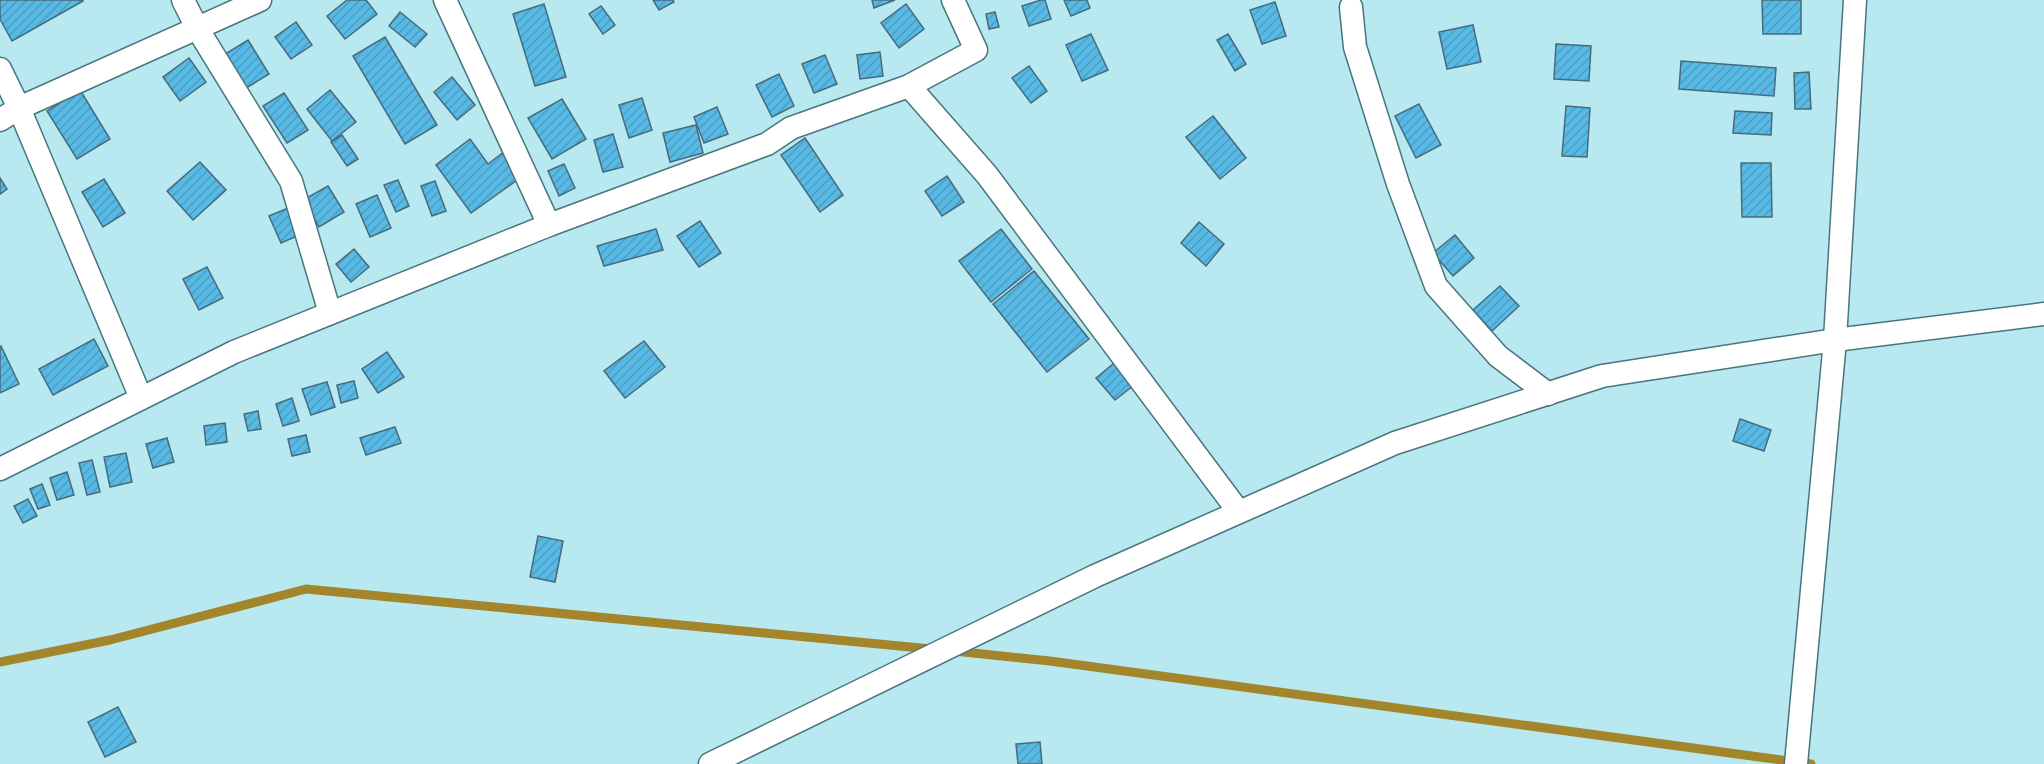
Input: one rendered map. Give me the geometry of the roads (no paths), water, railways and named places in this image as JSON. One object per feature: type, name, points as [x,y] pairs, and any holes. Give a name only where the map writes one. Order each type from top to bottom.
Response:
[{"type":"street","points":[[183,0],[197,28],[291,182],[330,313]]},
{"type":"street","points":[[9,114],[260,0]]},
{"type":"street","points":[[445,0],[549,225]]},
{"type":"street","points":[[0,469],[234,352],[549,225],[767,144],[791,128],[909,86],[976,50],[952,0]]},
{"type":"street","points":[[1796,764],[1835,340],[1855,0]]},
{"type":"street","points":[[1351,7],[1355,47],[1362,70],[1398,184],[1436,286],[1498,356],[1548,394]]},
{"type":"street","points":[[0,69],[9,114],[141,398]]},
{"type":"street","points":[[909,86],[987,175],[1239,512]]},
{"type":"street","points":[[710,764],[742,757],[897,672],[994,624],[1095,576],[1395,443],[1602,376],[1835,340],[2044,314]]},
{"type":"waterway","points":[[0,662],[110,640],[306,589],[931,649]]},
{"type":"waterway","points":[[954,651],[1050,661],[1811,764]]}]
